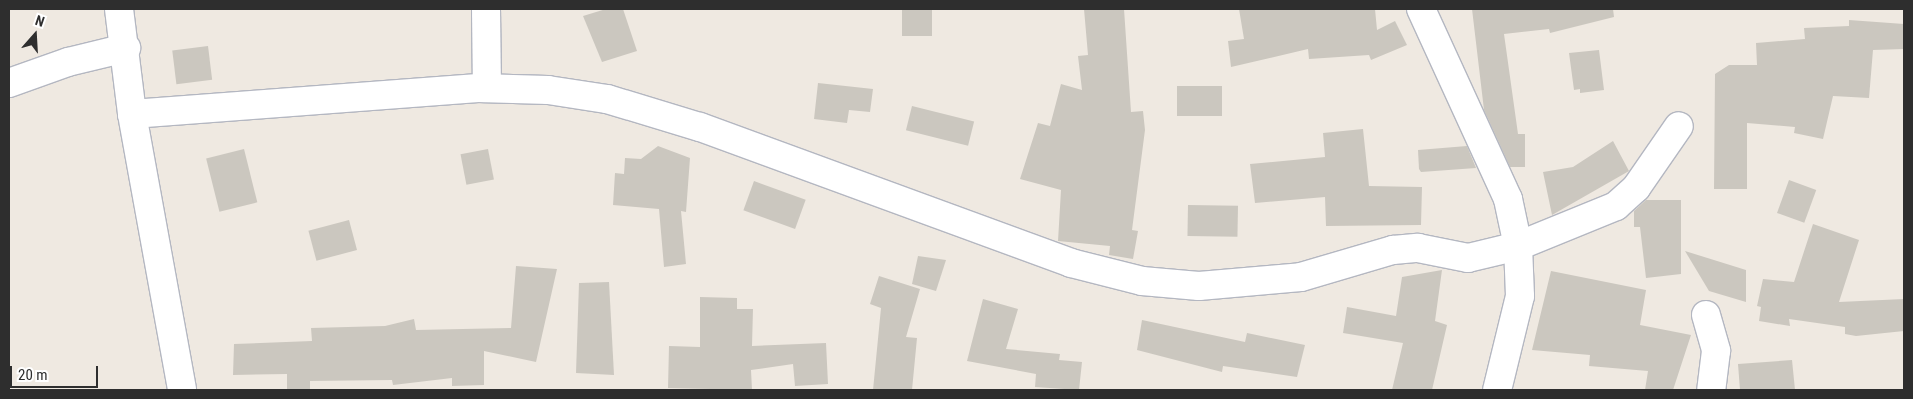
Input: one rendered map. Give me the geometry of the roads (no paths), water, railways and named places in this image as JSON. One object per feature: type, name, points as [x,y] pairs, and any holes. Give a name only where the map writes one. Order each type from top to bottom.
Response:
[{"type":"street","points":[[119,9],[126,48],[132,114],[182,390]]},
{"type":"street","points":[[486,9],[487,88]]},
{"type":"street","points":[[1421,9],[1508,199],[1518,246],[1520,296],[1496,390]]},
{"type":"street","points":[[9,83],[68,62],[126,48]]},
{"type":"street","points":[[132,114],[487,88],[548,90],[638,107],[1071,263],[1142,281],[1199,286],[1251,283],[1301,277],[1393,250],[1418,248],[1468,258],[1518,246],[1616,206],[1636,188],[1679,126]]},
{"type":"street","points":[[1706,315],[1716,351],[1711,390]]}]
